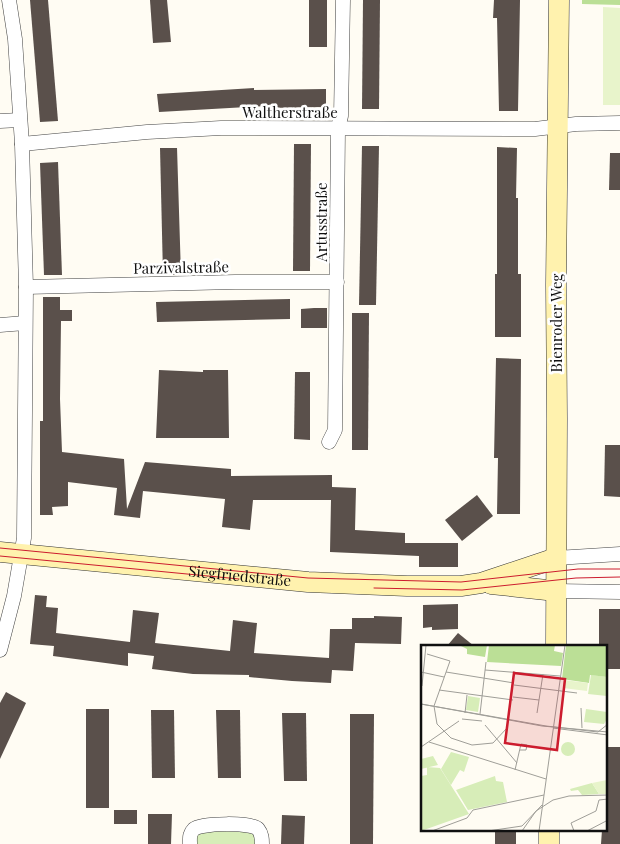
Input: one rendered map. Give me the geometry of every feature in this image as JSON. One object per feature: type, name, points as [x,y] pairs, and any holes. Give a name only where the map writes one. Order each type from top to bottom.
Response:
[{"type":"main road","name":"Bienroder Weg","points":[[556,645],[558,0]]},
{"type":"main road","name":"Siegfriedstraße","points":[[0,552],[308,582],[407,586],[461,586],[482,583],[556,558]]},
{"type":"main road","name":"Siegfriedstraße","points":[[482,583],[556,591]]},
{"type":"street","points":[[0,650],[14,596],[24,538],[26,287],[22,144],[15,39],[10,0]]},
{"type":"street","name":"Artusstraße","points":[[329,442],[335,430],[338,128],[342,116],[343,0]]},
{"type":"street","points":[[0,121],[20,120]]},
{"type":"street","name":"Waltherstraße","points":[[22,144],[147,132],[221,128],[535,129],[576,124],[620,123]]},
{"type":"street","name":"Parzivalstraße","points":[[26,287],[235,282],[337,282]]},
{"type":"street","points":[[0,325],[25,323]]},
{"type":"street","points":[[556,558],[620,554]]},
{"type":"street","points":[[556,591],[620,592]]},
{"type":"street","points":[[190,844],[190,835],[194,828],[203,825],[250,825],[258,829],[262,836],[262,844]]},
{"type":"green space","points":[[582,0],[620,0],[620,5],[582,4]]},
{"type":"green space","points":[[603,7],[620,8],[620,105],[603,105]]},
{"type":"green space","points":[[202,831],[248,832],[255,836],[256,844],[195,844],[198,833]]},
{"type":"building","points":[[30,0],[48,0],[58,121],[40,122]]},
{"type":"building","points":[[150,0],[167,0],[171,42],[153,43]]},
{"type":"building","points":[[309,0],[327,0],[327,47],[309,47]]},
{"type":"building","points":[[363,0],[380,0],[379,109],[362,109]]},
{"type":"building","points":[[494,0],[520,0],[518,111],[499,111],[497,18],[493,18]]},
{"type":"building","points":[[254,88],[254,90],[326,89],[326,107],[266,108],[266,106],[159,112],[157,94]]},
{"type":"building","points":[[294,144],[311,144],[310,271],[293,271]]},
{"type":"building","points":[[362,146],[379,146],[376,305],[359,305]]},
{"type":"building","points":[[497,147],[517,148],[516,198],[518,198],[518,274],[521,274],[521,337],[495,337]]},
{"type":"building","points":[[160,148],[177,148],[181,275],[163,275]]},
{"type":"building","points":[[610,153],[620,153],[620,190],[609,190]]},
{"type":"building","points":[[58,162],[62,275],[44,275],[40,163]]},
{"type":"building","points":[[43,297],[60,297],[60,310],[72,310],[72,321],[61,321],[60,399],[62,452],[124,459],[127,509],[145,462],[231,469],[231,476],[332,475],[332,487],[356,488],[355,530],[405,533],[405,543],[458,543],[458,567],[419,567],[419,556],[330,552],[331,500],[253,500],[250,530],[222,527],[225,499],[143,491],[140,518],[114,515],[117,488],[68,482],[68,506],[52,507],[53,515],[40,515],[40,421],[43,421]]},
{"type":"building","points":[[290,299],[290,319],[157,322],[156,302]]},
{"type":"building","points":[[327,308],[327,328],[301,328],[301,309]]},
{"type":"building","points":[[352,313],[369,313],[368,450],[352,450]]},
{"type":"building","points":[[496,358],[521,359],[520,514],[497,514],[498,458],[494,458]]},
{"type":"building","points":[[159,370],[203,372],[203,370],[228,370],[229,438],[156,438]]},
{"type":"building","points":[[295,372],[310,372],[310,440],[294,439]]},
{"type":"building","points":[[605,445],[620,445],[620,497],[604,496]]},
{"type":"building","points":[[477,495],[493,516],[462,541],[445,520]]},
{"type":"building","points":[[35,595],[47,596],[46,607],[58,608],[56,633],[130,642],[133,610],[159,613],[155,643],[230,651],[233,620],[257,623],[254,653],[329,658],[330,629],[352,629],[352,618],[374,618],[374,616],[402,617],[401,644],[355,643],[353,671],[332,670],[331,683],[249,677],[249,675],[193,674],[152,669],[154,656],[128,653],[128,666],[53,656],[54,646],[30,644]]},
{"type":"building","points":[[458,604],[458,629],[432,630],[432,627],[423,628],[423,605]]},
{"type":"building","points":[[599,609],[620,609],[620,669],[608,669],[608,645],[599,645]]},
{"type":"building","points":[[458,633],[473,645],[448,645]]},
{"type":"building","points":[[6,692],[26,703],[0,759],[0,703]]},
{"type":"building","points":[[86,709],[109,709],[109,808],[86,808]]},
{"type":"building","points":[[151,710],[174,710],[175,778],[152,778]]},
{"type":"building","points":[[216,710],[240,710],[241,778],[218,778]]},
{"type":"building","points":[[282,713],[306,713],[307,781],[284,781]]},
{"type":"building","points":[[350,714],[374,714],[373,844],[350,844]]},
{"type":"building","points":[[608,747],[620,747],[620,844],[601,844],[602,832],[608,832]]},
{"type":"building","points":[[114,810],[137,810],[137,824],[114,824]]},
{"type":"building","points":[[148,814],[172,814],[171,844],[148,844]]},
{"type":"building","points":[[282,815],[305,816],[304,844],[281,844]]},
{"type":"building","points":[[495,832],[516,832],[516,844],[495,844]]},
{"type":"tram line","points":[[0,548],[308,578],[461,582],[578,569],[620,569]]},
{"type":"tram line","points":[[0,556],[239,579]]},
{"type":"tram line","points":[[374,588],[462,590],[576,578],[620,577]]}]
